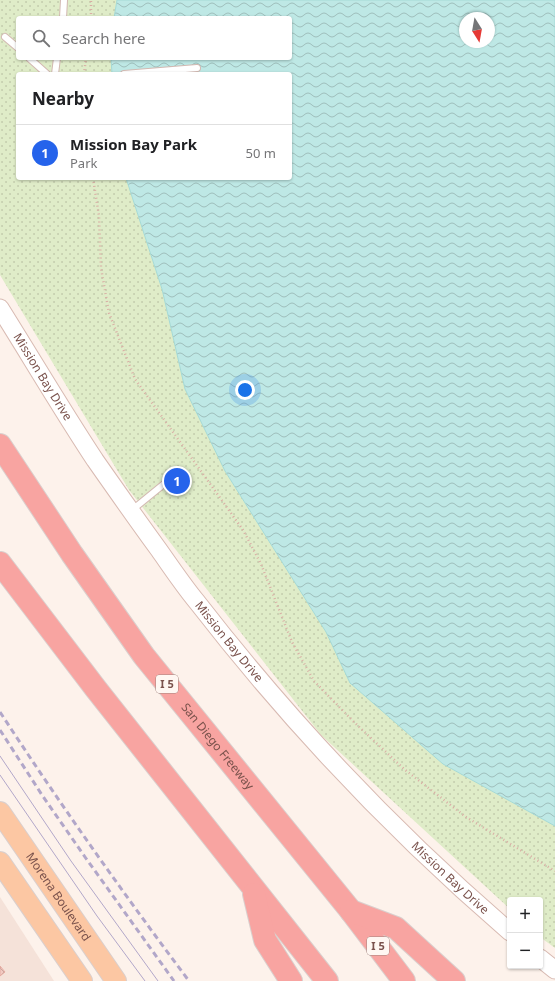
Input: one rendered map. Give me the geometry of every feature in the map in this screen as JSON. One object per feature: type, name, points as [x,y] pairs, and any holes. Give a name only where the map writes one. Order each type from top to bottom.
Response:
[{"type":"highway","name":"San Diego Freeway","points":[[0,445],[72,554],[144,656],[351,911],[404,981]]},
{"type":"highway","points":[[0,563],[96,689],[327,981]]},
{"type":"highway","points":[[252,887],[265,940],[291,981]]},
{"type":"highway","points":[[351,911],[396,928],[454,981]]},
{"type":"main road","name":"Mission Bay Drive","points":[[0,308],[83,441],[131,511],[196,601],[259,680],[329,759],[389,821],[475,902],[507,929]]},
{"type":"main road","name":"Morena Boulevard","points":[[0,812],[116,981]]},
{"type":"main road","points":[[0,862],[82,981]]},
{"type":"main road","points":[[543,960],[555,970]]},
{"type":"lane","points":[[63,16],[64,0]]},
{"type":"lane","points":[[6,37],[16,46]]},
{"type":"lane","points":[[31,60],[45,72]]},
{"type":"lane","points":[[55,72],[57,60]]},
{"type":"lane","points":[[148,72],[197,68]]},
{"type":"lane","points":[[131,511],[175,476]]},
{"type":"path","points":[[91,16],[92,0]]},
{"type":"path","points":[[84,72],[86,60]]},
{"type":"path","points":[[93,180],[98,216],[101,268],[109,313],[134,379],[243,530],[261,564],[292,642],[314,681],[353,721],[404,769],[453,808],[555,871]]},
{"type":"shaded area","points":[[0,897],[54,981],[0,981]]},
{"type":"green space","points":[[0,0],[117,0],[114,16],[16,16],[16,60],[111,60],[112,72],[16,72],[16,180],[127,180],[162,289],[185,389],[225,471],[326,632],[350,683],[443,764],[555,826],[555,948],[543,939],[543,897],[507,897],[507,906],[321,735],[129,490],[0,275]]},
{"type":"water","points":[[117,0],[555,0],[555,826],[443,764],[350,683],[326,632],[225,471],[185,389],[162,289],[127,180],[292,180],[292,72],[112,72],[111,60],[292,60],[292,16],[114,16]]},
{"type":"building","points":[[0,966],[5,972],[0,976]]},
{"type":"tram line","points":[[0,756],[71,861],[158,981]]},
{"type":"tram line","points":[[0,775],[97,916],[145,981]]},
{"type":"railway","points":[[0,712],[92,848],[189,981]]},
{"type":"railway","points":[[0,730],[42,795],[174,981]]},
{"type":"place","name":"Mission Bay Park","points":[[177,481]]}]
